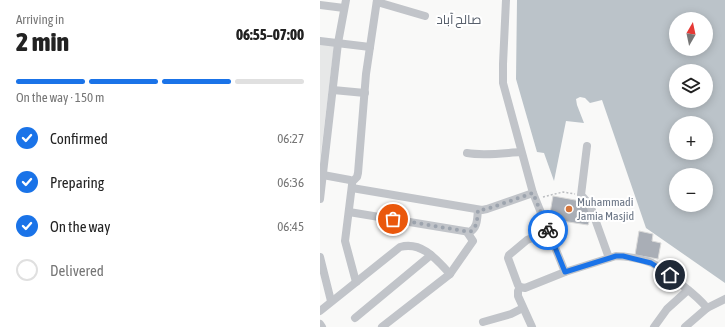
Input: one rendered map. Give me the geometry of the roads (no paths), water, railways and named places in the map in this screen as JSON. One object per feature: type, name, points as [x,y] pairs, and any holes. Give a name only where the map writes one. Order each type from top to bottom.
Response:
[{"type":"street","points":[[506,0],[503,83],[534,196],[565,272]]},
{"type":"street","points":[[356,282],[346,241],[352,185],[358,173],[370,47],[377,1],[425,16]]},
{"type":"street","points":[[320,5],[345,4],[338,43],[320,199]]},
{"type":"street","points":[[320,41],[370,47]]},
{"type":"street","points":[[333,90],[365,93]]},
{"type":"street","points":[[587,146],[581,195],[592,209],[609,258]]},
{"type":"street","points":[[467,152],[485,154],[522,152]]},
{"type":"street","points":[[322,177],[350,180],[352,185]]},
{"type":"street","points":[[352,185],[478,210],[487,209],[534,196]]},
{"type":"street","points":[[349,212],[467,232],[472,231],[475,228],[478,210]]},
{"type":"street","points":[[382,327],[450,274],[473,242],[467,232]]},
{"type":"street","points":[[520,287],[508,258],[509,255],[527,240],[548,232]]},
{"type":"street","points":[[320,311],[400,247],[405,245],[424,250],[434,256],[450,274]]},
{"type":"street","points":[[355,318],[431,255]]},
{"type":"street","points":[[520,287],[524,288],[565,272],[609,258],[623,256],[651,263],[670,275],[700,300],[707,308]]},
{"type":"street","points":[[320,257],[331,302]]},
{"type":"street","points":[[520,287],[518,296],[532,327]]},
{"type":"street","points":[[654,327],[667,309],[688,290]]},
{"type":"street","points":[[686,327],[707,308],[725,299]]},
{"type":"street","points":[[483,322],[510,314],[523,308]]},
{"type":"place","name":"Muhammadi Jamia Masjid","points":[[569,209]]},
{"type":"district","name":"صالح آباد","points":[[459,19]]}]
